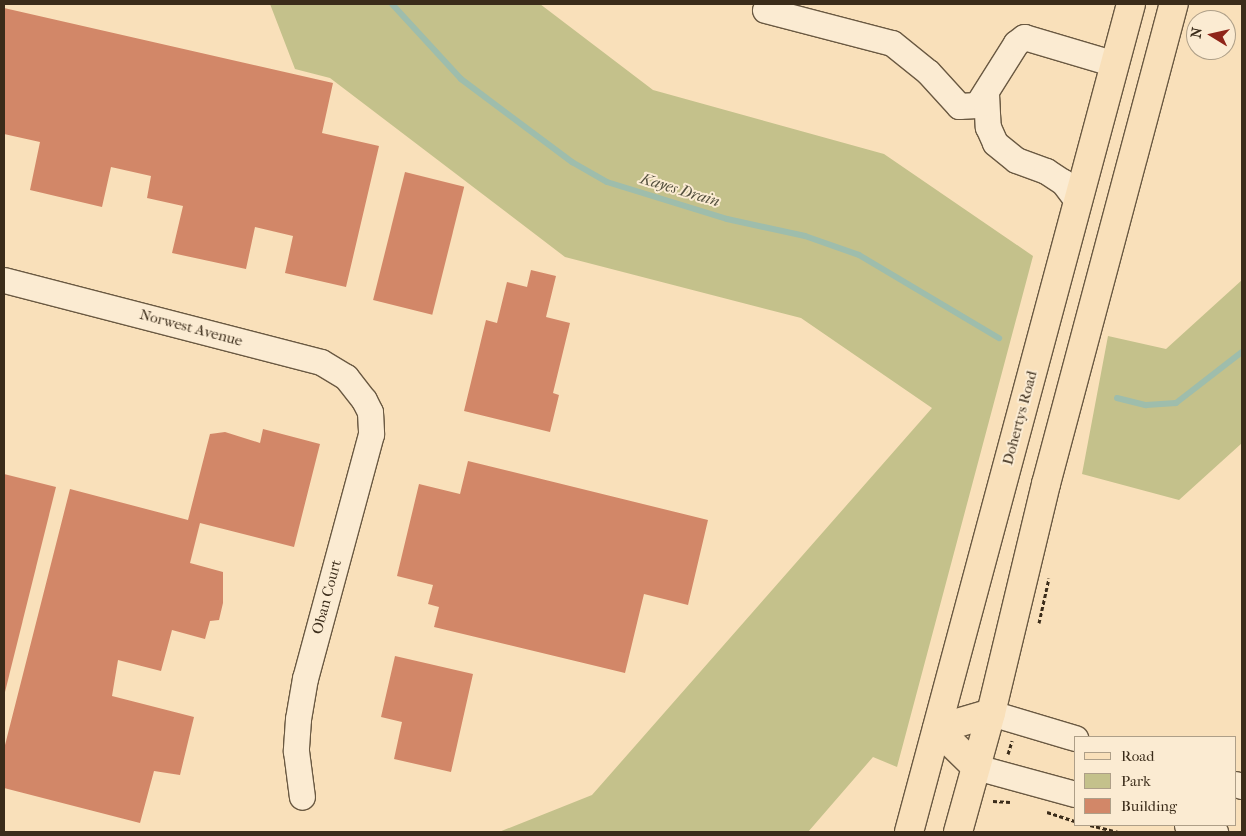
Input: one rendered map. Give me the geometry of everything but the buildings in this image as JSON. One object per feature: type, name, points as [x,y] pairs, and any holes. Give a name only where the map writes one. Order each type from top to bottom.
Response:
[{"type":"main road","name":"Dohertys Road","points":[[909,832],[1131,4]]},
{"type":"main road","points":[[958,832],[991,713],[1046,484],[1174,4]]},
{"type":"main road","points":[[1115,64],[1156,72]]},
{"type":"main road","points":[[1078,202],[1098,243],[1103,269]]},
{"type":"main road","points":[[936,729],[991,713]]},
{"type":"main road","points":[[936,729],[976,767]]},
{"type":"street","points":[[765,10],[892,43],[928,72],[958,106],[972,107],[986,94],[1004,60],[1016,43],[1024,37],[1115,64]]},
{"type":"street","points":[[986,94],[988,127],[995,143],[1016,160],[1046,171],[1063,182],[1078,202]]},
{"type":"street","name":"Norwest Avenue","points":[[4,280],[321,362],[346,378],[364,400]]},
{"type":"street","name":"Oban Court","points":[[302,797],[296,751],[298,719],[310,661],[371,434],[370,412],[364,400]]},
{"type":"street","points":[[991,713],[1074,738]]},
{"type":"street","points":[[976,767],[1074,794]]},
{"type":"path","points":[[1094,826],[1118,832]]},
{"type":"green space","points":[[270,4],[540,4],[653,90],[884,154],[1033,256],[897,767],[873,757],[808,832],[499,832],[592,795],[932,408],[801,318],[565,257],[330,78],[295,69]]},
{"type":"green space","points":[[1242,280],[1242,443],[1179,500],[1082,474],[1108,336],[1166,349]]},
{"type":"waterway","name":"Kayes Drain","points":[[392,4],[461,79],[572,162],[607,182],[727,219],[805,236],[859,255],[999,338]]},
{"type":"waterway","name":"Kayes Drain","points":[[1117,398],[1146,405],[1176,403],[1242,352]]}]
